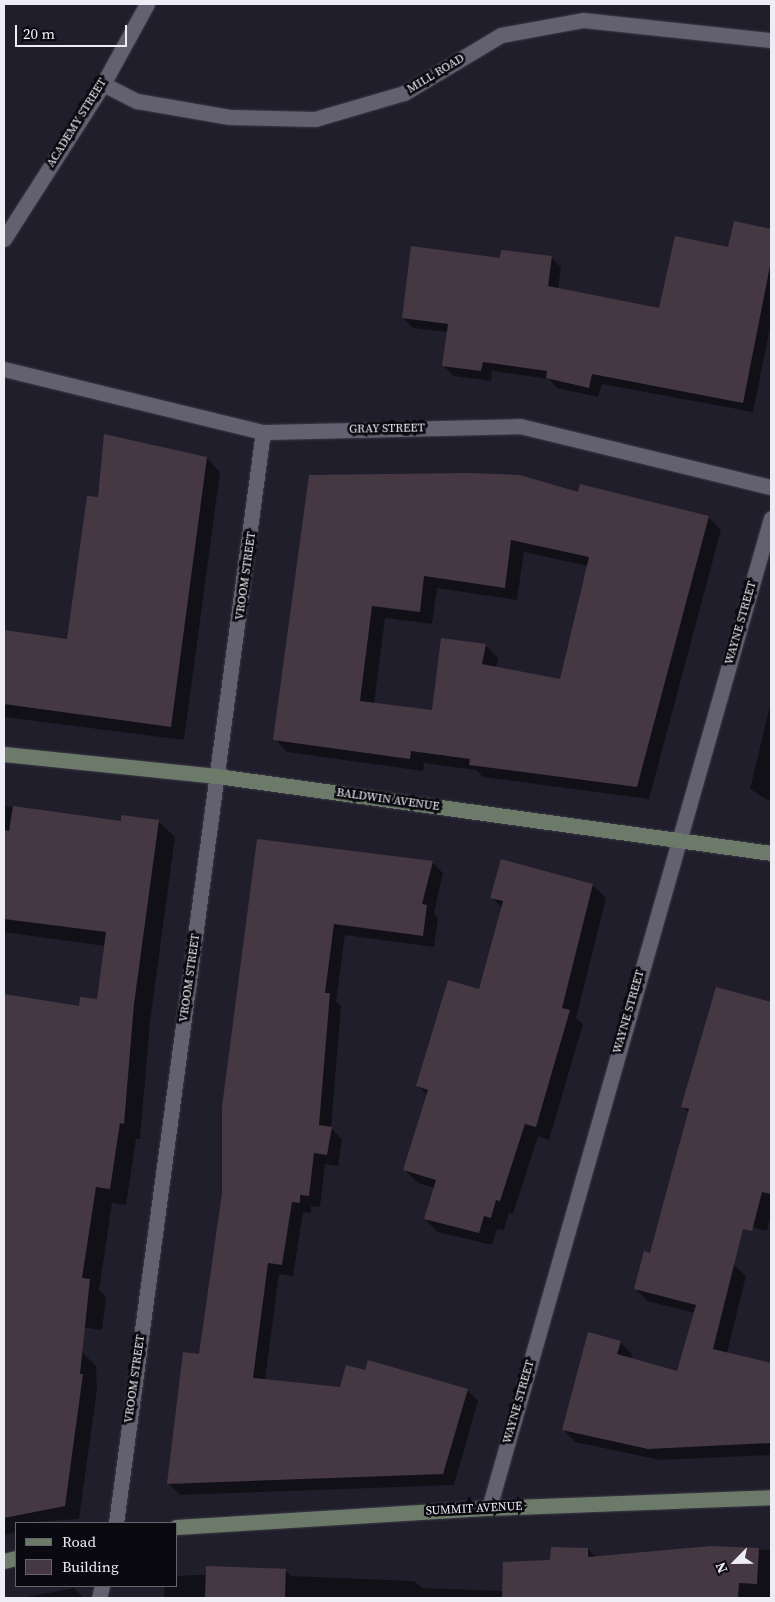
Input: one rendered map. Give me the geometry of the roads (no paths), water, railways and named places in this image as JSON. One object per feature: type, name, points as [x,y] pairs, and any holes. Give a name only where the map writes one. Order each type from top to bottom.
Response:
[{"type":"street","name":"ACADEMY STREET","points":[[4,239],[103,84],[147,4]]},
{"type":"street","name":"MILL ROAD","points":[[103,84],[137,101],[230,117],[315,119],[404,93],[501,35],[583,20],[771,40]]},
{"type":"street","name":"GRAY STREET","points":[[4,369],[264,432],[520,426],[771,487]]},
{"type":"street","name":"VROOM STREET","points":[[116,1522],[264,432]]},
{"type":"street","name":"WAYNE STREET","points":[[489,1508],[677,841],[771,518]]},
{"type":"street","name":"BALDWIN AVENUE","points":[[4,754],[217,776],[771,853]]},
{"type":"street","name":"SUMMIT AVENUE","points":[[178,1527],[489,1508],[771,1497]]}]
